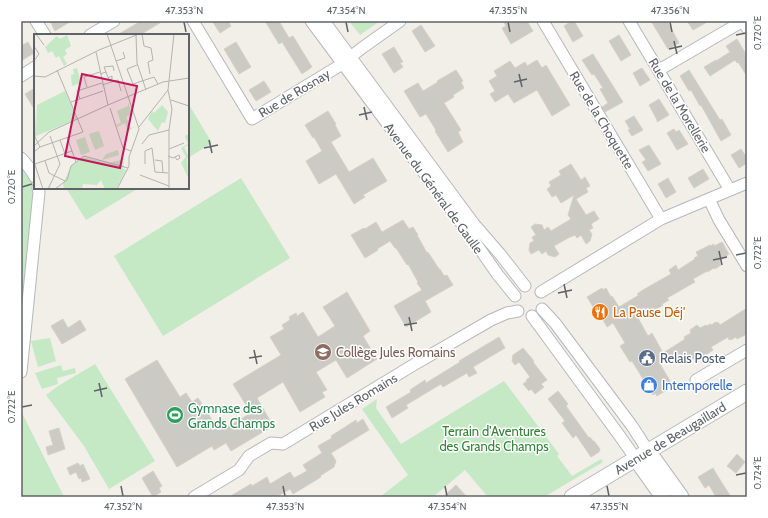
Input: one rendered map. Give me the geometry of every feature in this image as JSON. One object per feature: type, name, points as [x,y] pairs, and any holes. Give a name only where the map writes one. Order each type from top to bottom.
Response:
[{"type":"main road","name":"Avenue de Beaugaillard","points":[[572,497],[747,392]]},
{"type":"main road","points":[[642,455],[663,497]]},
{"type":"main road","points":[[642,455],[681,497]]},
{"type":"street","points":[[36,21],[44,34]]},
{"type":"street","points":[[92,34],[114,21]]},
{"type":"street","name":"Rue de Rosnay","points":[[193,21],[252,119],[347,60]]},
{"type":"street","name":"Avenue du Général de Gaulle","points":[[311,21],[347,60],[474,224],[525,286]]},
{"type":"street","name":"Avenue du Général de Gaulle","points":[[324,21],[347,60],[460,222],[515,296]]},
{"type":"street","points":[[347,60],[400,21]]},
{"type":"street","name":"Rue de la Morellerie","points":[[629,21],[730,190]]},
{"type":"street","points":[[659,70],[743,21],[747,28]]},
{"type":"street","name":"Rue de la Choquette","points":[[545,22],[661,219]]},
{"type":"street","points":[[21,76],[34,68]]},
{"type":"street","points":[[21,158],[34,175]]},
{"type":"street","points":[[541,292],[661,219],[747,183]]},
{"type":"street","points":[[21,372],[38,189]]},
{"type":"street","points":[[709,199],[719,220],[747,266]]},
{"type":"street","points":[[525,286],[534,287],[541,292],[544,302],[542,309],[539,312],[532,316],[524,315],[518,311],[515,304],[515,296],[519,290],[525,286]]},
{"type":"street","points":[[542,309],[555,323],[632,426],[642,455]]},
{"type":"street","name":"Rue Jules Romains","points":[[194,497],[239,470],[249,456],[271,443],[283,444],[491,320],[507,313],[518,311]]},
{"type":"street","points":[[532,316],[619,434],[642,455]]},
{"type":"street","points":[[696,380],[747,350]]},
{"type":"green space","points":[[349,21],[380,21],[360,35]]},
{"type":"green space","points":[[189,105],[212,143],[189,157]]},
{"type":"green space","points":[[21,158],[34,176],[35,189],[21,372]]},
{"type":"green space","points":[[241,178],[290,258],[163,336],[114,256]]},
{"type":"green space","points":[[67,189],[137,189],[86,220]]},
{"type":"green space","points":[[50,338],[56,361],[38,367],[31,341]]},
{"type":"green space","points":[[95,364],[155,461],[109,489],[84,446],[46,395]]},
{"type":"green space","points":[[61,365],[63,371],[75,368],[76,373],[57,378],[58,384],[42,389],[35,373]]},
{"type":"green space","name":"Terrain d’Aventures des Grands Champs","points":[[504,381],[559,454],[557,456],[572,476],[601,459],[603,462],[544,497],[488,497],[465,470],[433,497],[380,497],[408,475],[362,409],[377,399],[376,408],[401,444]]},
{"type":"green space","points":[[21,411],[64,497],[21,497]]},
{"type":"building","points":[[50,21],[71,21],[55,31]]},
{"type":"building","points":[[141,21],[163,21],[142,34],[119,34]]},
{"type":"building","points":[[212,21],[228,21],[231,26],[220,33]]},
{"type":"building","points":[[265,21],[279,21],[289,38],[293,36],[312,67],[302,74],[282,42],[279,44]]},
{"type":"building","points":[[503,21],[527,21],[533,31],[511,44],[502,28],[506,26]]},
{"type":"building","points":[[574,21],[583,36],[573,42],[564,26]]},
{"type":"building","points":[[651,21],[667,21],[679,43],[668,49]]},
{"type":"building","points":[[687,21],[709,21],[693,30]]},
{"type":"building","points":[[421,25],[435,46],[425,52],[412,31]]},
{"type":"building","points":[[619,35],[631,55],[621,61],[609,41]]},
{"type":"building","points":[[737,39],[747,56],[747,76],[735,60],[710,76],[704,67],[730,52],[726,46]]},
{"type":"building","points":[[28,42],[34,53],[21,61],[21,46]]},
{"type":"building","points":[[236,42],[251,67],[239,74],[224,49]]},
{"type":"building","points":[[394,47],[403,62],[400,63],[403,67],[394,73],[382,54]]},
{"type":"building","points":[[593,54],[623,102],[605,112],[602,107],[608,103],[600,89],[603,88],[582,60]]},
{"type":"building","points":[[537,60],[542,68],[546,65],[570,105],[552,116],[537,90],[514,103],[508,94],[495,102],[490,94],[495,91],[489,81],[497,76],[494,71],[510,61],[515,68],[525,62],[527,66]]},
{"type":"building","points":[[642,68],[650,80],[640,86],[633,73]]},
{"type":"building","points":[[456,70],[463,81],[461,82],[464,88],[444,103],[461,130],[458,132],[463,142],[448,152],[426,114],[420,117],[404,91],[418,83],[423,91]]},
{"type":"building","points":[[689,70],[731,135],[721,141],[701,105],[700,106],[691,90],[689,91],[680,76]]},
{"type":"building","points":[[264,81],[271,92],[256,101],[249,90]]},
{"type":"building","points":[[34,89],[34,108],[25,94]]},
{"type":"building","points":[[659,99],[669,115],[657,122],[649,105]]},
{"type":"building","points":[[328,111],[341,136],[331,142],[349,172],[373,158],[387,181],[363,195],[365,197],[354,204],[336,174],[319,184],[306,161],[322,151],[305,125]]},
{"type":"building","points":[[634,116],[643,130],[632,136],[625,121]]},
{"type":"building","points":[[674,129],[676,132],[679,130],[688,144],[677,150],[667,133]]},
{"type":"building","points":[[649,145],[661,164],[648,171],[642,162],[646,160],[639,150]]},
{"type":"building","points":[[741,149],[747,158],[747,163],[739,168],[731,155]]},
{"type":"building","points":[[571,164],[581,180],[585,177],[590,186],[586,188],[588,192],[576,199],[586,215],[594,211],[599,219],[591,224],[593,228],[589,230],[592,234],[590,241],[586,244],[581,235],[577,238],[575,235],[554,246],[559,254],[555,257],[548,255],[546,251],[542,254],[539,250],[531,254],[529,250],[530,243],[534,241],[532,237],[536,235],[531,227],[535,224],[542,225],[544,230],[548,227],[551,231],[571,219],[568,215],[574,195],[561,203],[556,195],[552,197],[547,189],[551,186],[549,182],[561,175],[559,171]]},
{"type":"building","points":[[703,169],[709,179],[694,188],[688,178]]},
{"type":"building","points":[[668,178],[676,192],[666,198],[658,184]]},
{"type":"building","points":[[403,220],[409,229],[413,227],[427,253],[428,252],[444,276],[447,275],[453,285],[425,301],[431,312],[406,327],[394,306],[422,290],[408,264],[407,265],[390,241],[365,258],[351,235],[376,222],[382,232]]},
{"type":"building","points":[[722,242],[729,254],[719,261],[721,265],[693,279],[695,282],[667,298],[669,300],[662,304],[663,305],[655,310],[654,308],[638,318],[648,336],[652,333],[663,353],[685,339],[684,337],[691,333],[690,330],[697,325],[700,328],[718,322],[720,325],[747,308],[747,334],[731,340],[729,340],[728,337],[711,347],[713,350],[698,360],[696,357],[686,363],[685,361],[678,364],[673,356],[660,364],[673,386],[657,396],[655,393],[653,395],[632,361],[630,362],[620,346],[625,343],[613,323],[607,327],[597,309],[595,310],[587,297],[602,288],[603,290],[606,288],[619,307],[639,295],[637,294],[643,290],[671,274],[669,270],[676,265],[678,270],[695,259],[694,258],[698,256],[696,252],[710,245],[714,244],[714,246]]},
{"type":"building","points":[[347,292],[370,331],[363,336],[377,359],[347,378],[336,360],[316,372],[327,390],[322,392],[325,397],[300,412],[283,382],[257,398],[273,426],[231,451],[226,443],[214,450],[212,446],[177,467],[125,379],[157,360],[180,397],[186,393],[192,402],[198,398],[214,423],[219,420],[224,429],[251,413],[233,384],[281,355],[270,337],[284,329],[282,325],[290,320],[289,317],[296,313],[297,316],[303,312],[318,337],[335,326],[323,307]]},
{"type":"building","points":[[63,319],[68,328],[80,320],[86,330],[62,344],[51,326]]},
{"type":"building","points":[[499,337],[505,348],[473,367],[477,373],[469,377],[467,373],[443,387],[441,384],[406,405],[408,408],[392,418],[386,407],[411,392],[410,390],[425,380],[426,383]]},
{"type":"building","points":[[523,348],[547,380],[541,384],[544,387],[535,394],[531,389],[529,391],[523,384],[530,377],[519,362],[515,365],[512,361],[513,355]]},
{"type":"building","points":[[558,391],[568,404],[566,406],[589,438],[590,437],[594,441],[600,449],[599,452],[591,457],[576,435],[573,438],[562,423],[565,421],[548,399]]},
{"type":"building","points":[[363,419],[369,430],[331,453],[336,461],[334,467],[320,476],[321,477],[293,494],[290,489],[276,497],[229,497],[251,484],[252,486],[267,477],[270,484],[290,472],[294,478],[307,471],[303,465],[322,453],[318,446],[332,438],[331,436],[356,420],[357,423]]},
{"type":"building","points":[[59,428],[65,449],[48,455],[46,447],[53,445],[49,431]]},
{"type":"building","points":[[737,454],[745,462],[736,473],[727,466]]},
{"type":"building","points":[[78,463],[80,466],[83,464],[90,479],[82,482],[81,478],[79,479],[76,472],[70,475],[67,468]]},
{"type":"building","points":[[713,468],[731,497],[716,497],[709,485],[705,488],[698,477]]},
{"type":"building","points":[[153,471],[162,486],[159,488],[161,492],[153,497],[142,478]]},
{"type":"building","points":[[456,485],[467,497],[443,497]]},
{"type":"place","name":"La Pause Déj'","points":[[600,312]]},
{"type":"place","name":"Collège Jules Romains","points":[[323,352]]},
{"type":"place","name":"Relais Poste","points":[[647,358]]},
{"type":"place","name":"Intemporelle","points":[[649,385]]},
{"type":"place","name":"Gymnase des Grands Champs","points":[[175,415]]}]
